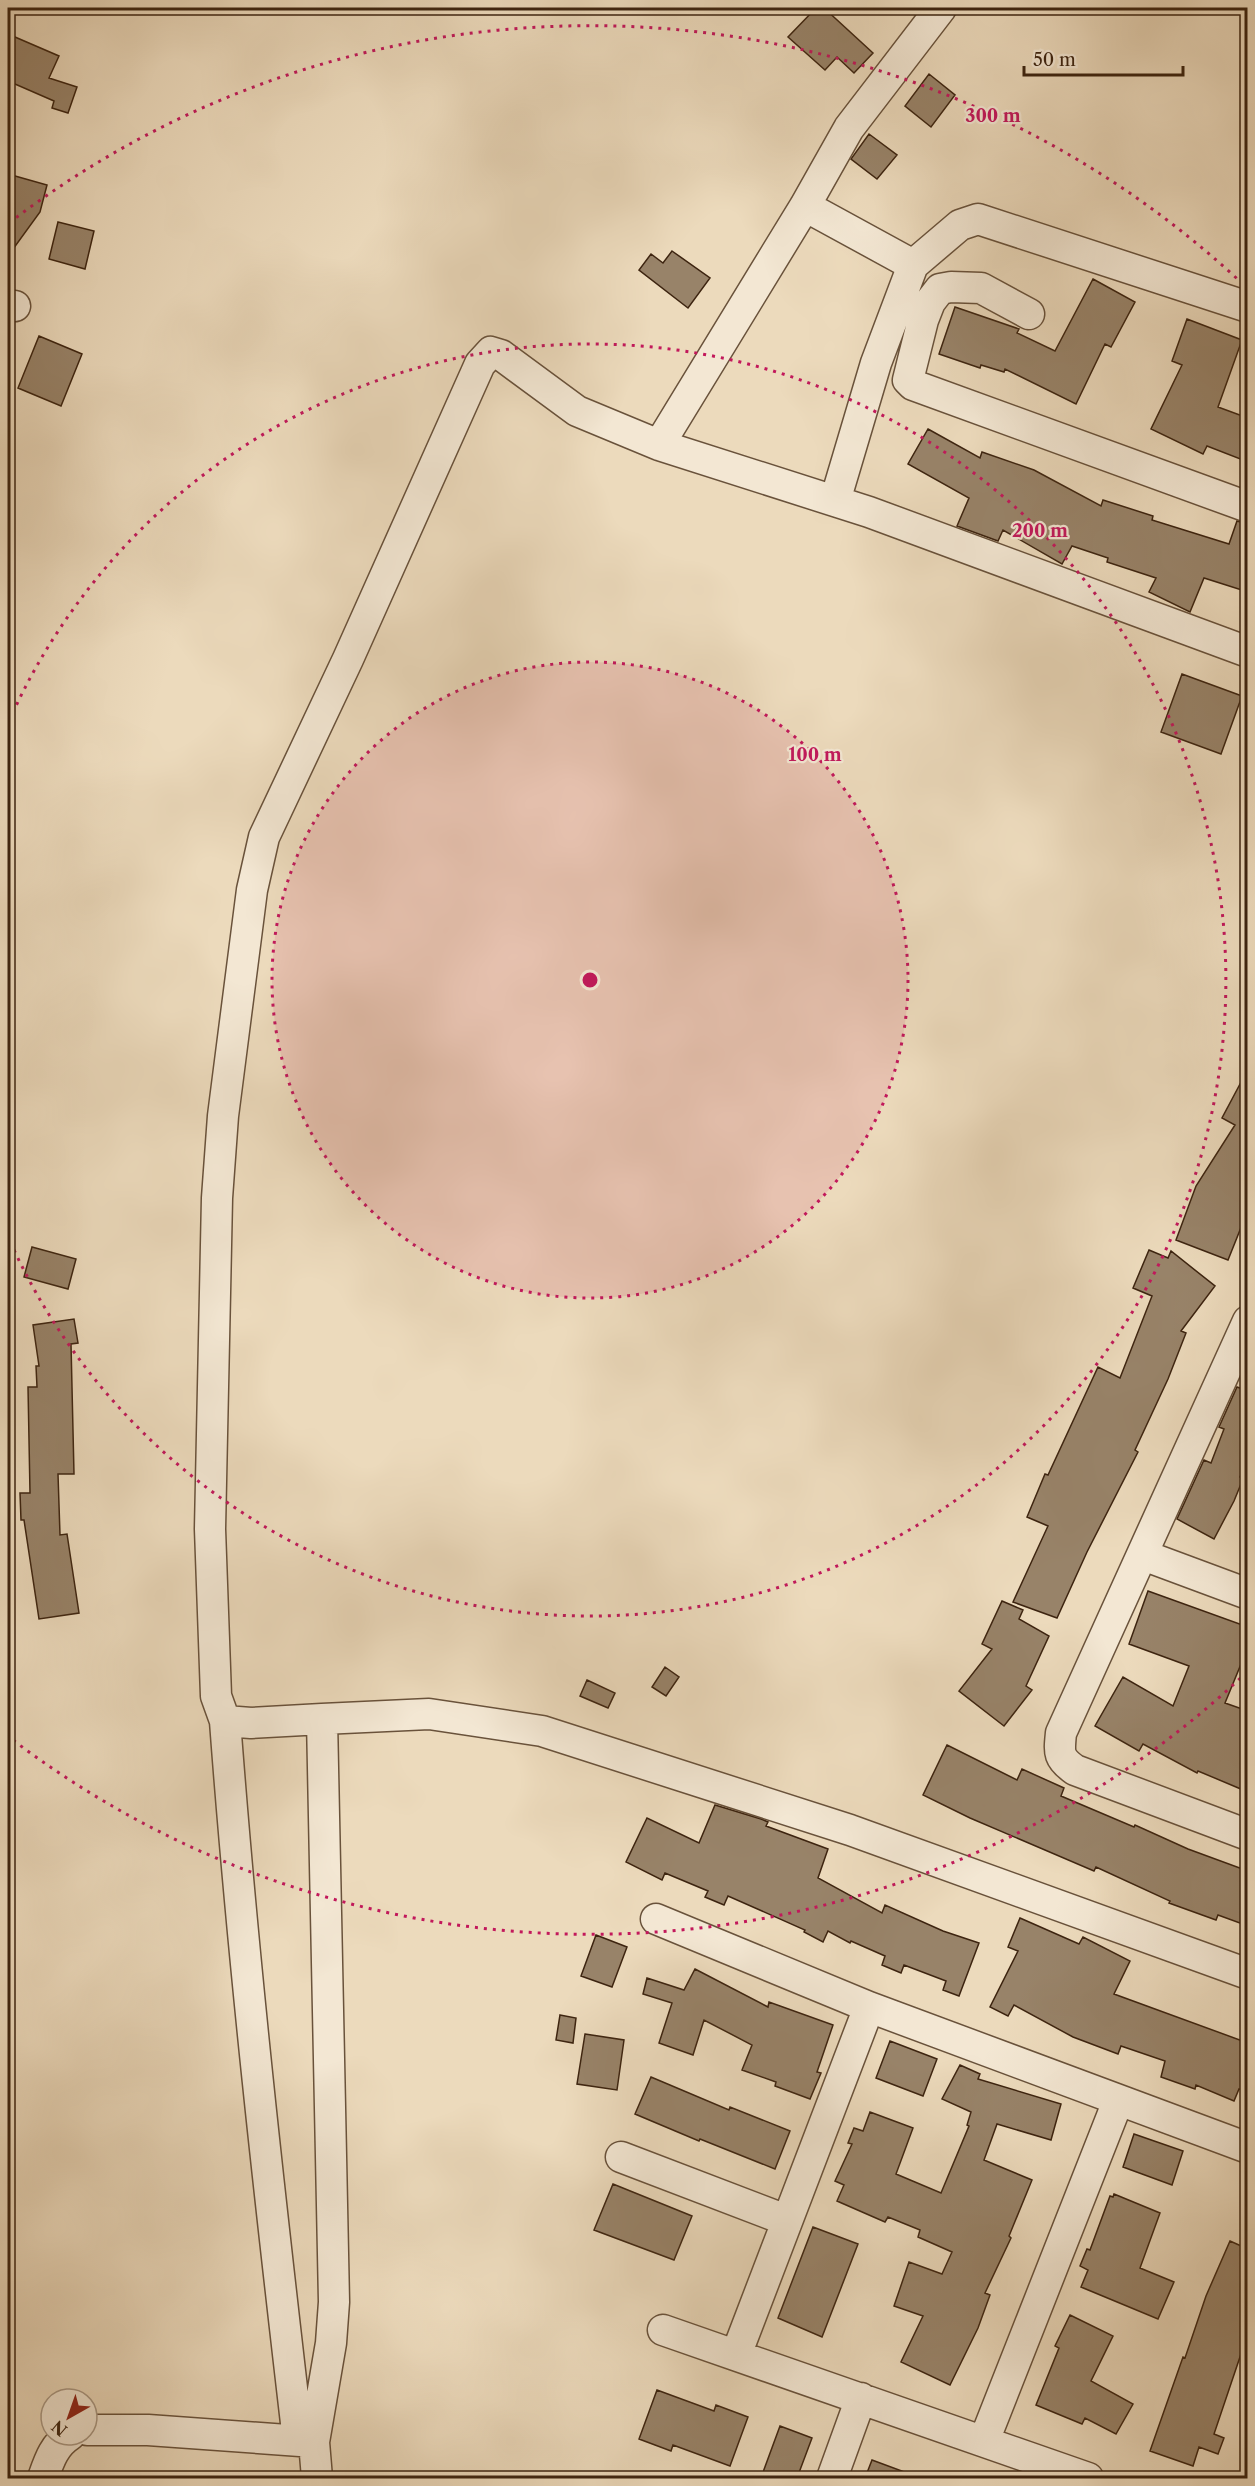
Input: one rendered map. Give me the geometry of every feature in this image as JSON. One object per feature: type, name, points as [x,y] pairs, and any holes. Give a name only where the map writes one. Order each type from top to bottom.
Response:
[{"type":"street","points":[[659,445],[805,206],[849,129],[941,8]]},
{"type":"street","points":[[805,206],[913,265]]},
{"type":"street","points":[[835,501],[876,363],[913,265],[960,225],[978,219],[1248,307]]},
{"type":"street","points":[[1029,314],[981,288],[951,286],[940,289],[930,302],[920,330],[908,380],[913,385],[1248,507]]},
{"type":"street","points":[[317,2478],[306,2441],[255,2070],[237,1883],[225,1721],[216,1696],[210,1529],[218,1198],[224,1116],[252,890],[264,837],[348,659],[480,364],[490,352],[501,355],[577,411],[659,445],[835,501],[1248,652]]},
{"type":"street","points":[[1248,1321],[1241,1355],[1143,1555],[1062,1733],[1059,1750],[1063,1761],[1075,1770],[1248,1835]]},
{"type":"street","points":[[1143,1555],[1248,1594]]},
{"type":"street","points":[[225,1721],[251,1723],[429,1714],[542,1731],[850,1830],[1248,1974]]},
{"type":"street","points":[[306,2441],[331,2343],[334,2302],[322,1719]]},
{"type":"street","points":[[656,1919],[869,2007],[1248,2148]]},
{"type":"street","points":[[736,2355],[869,2007]]},
{"type":"street","points":[[984,2441],[1118,2101]]},
{"type":"street","points":[[621,2157],[786,2220]]},
{"type":"street","points":[[663,2330],[1088,2478]]},
{"type":"street","points":[[832,2478],[861,2398]]},
{"type":"street","points":[[99,2430],[148,2430],[306,2441]]},
{"type":"street","points":[[44,2478],[52,2454],[57,2447]]},
{"type":"building","points":[[816,8],[824,8],[873,53],[854,73],[837,57],[825,70],[788,37]]},
{"type":"building","points":[[8,34],[59,56],[49,78],[77,87],[68,113],[52,108],[54,101],[8,81]]},
{"type":"building","points":[[929,74],[955,95],[931,127],[905,106]]},
{"type":"building","points":[[869,134],[897,155],[877,179],[851,159]]},
{"type":"building","points":[[8,174],[47,185],[40,212],[8,256]]},
{"type":"building","points":[[58,222],[94,231],[85,269],[49,259]]},
{"type":"building","points":[[672,251],[710,278],[688,308],[639,270],[651,254],[663,263]]},
{"type":"building","points":[[1093,279],[1135,302],[1111,347],[1105,344],[1076,404],[1005,369],[1004,372],[981,365],[980,368],[939,354],[955,307],[1019,329],[1017,333],[1055,351]]},
{"type":"building","points":[[1187,319],[1242,340],[1218,407],[1248,418],[1248,462],[1207,446],[1203,454],[1151,429],[1182,365],[1172,361]]},
{"type":"building","points":[[39,336],[82,354],[61,406],[18,388]]},
{"type":"building","points":[[928,429],[980,458],[982,452],[1034,470],[1101,506],[1103,500],[1153,516],[1152,520],[1229,544],[1237,521],[1248,524],[1248,592],[1204,578],[1190,612],[1149,592],[1156,578],[1107,562],[1108,558],[1072,546],[1062,564],[1003,530],[998,541],[957,526],[969,498],[908,464]]},
{"type":"building","points":[[1182,674],[1242,696],[1221,754],[1161,732]]},
{"type":"building","points":[[1248,1069],[1248,1210],[1228,1260],[1176,1240],[1196,1186],[1235,1125],[1222,1118]]},
{"type":"building","points":[[32,1247],[76,1259],[68,1289],[24,1277]]},
{"type":"building","points":[[1149,1250],[1168,1258],[1171,1251],[1215,1286],[1181,1331],[1186,1333],[1168,1379],[1135,1450],[1138,1452],[1087,1552],[1057,1618],[1013,1602],[1048,1526],[1027,1517],[1045,1474],[1048,1475],[1098,1367],[1120,1378],[1152,1296],[1133,1288]]},
{"type":"building","points":[[74,1319],[78,1343],[71,1344],[74,1474],[58,1474],[60,1535],[67,1534],[79,1613],[39,1619],[24,1520],[21,1520],[20,1493],[30,1493],[28,1387],[37,1387],[36,1366],[39,1366],[33,1325]]},
{"type":"building","points":[[1237,1387],[1248,1391],[1248,1459],[1240,1477],[1243,1479],[1234,1501],[1214,1539],[1177,1519],[1204,1460],[1211,1463],[1224,1429],[1219,1427]]},
{"type":"building","points":[[1148,1591],[1248,1627],[1248,1647],[1225,1703],[1248,1711],[1248,1792],[1198,1771],[1197,1773],[1143,1744],[1139,1751],[1095,1726],[1123,1677],[1173,1706],[1189,1666],[1129,1644]]},
{"type":"building","points":[[1002,1601],[1023,1610],[1019,1619],[1049,1636],[1026,1686],[1032,1690],[1004,1726],[959,1691],[992,1649],[982,1644]]},
{"type":"building","points":[[665,1667],[679,1677],[666,1696],[652,1687]]},
{"type":"building","points":[[587,1680],[615,1693],[608,1708],[580,1696]]},
{"type":"building","points":[[947,1745],[1017,1780],[1022,1769],[1064,1788],[1061,1796],[1188,1849],[1248,1871],[1248,1926],[1218,1915],[1216,1920],[1169,1903],[1170,1901],[1096,1867],[1094,1871],[970,1818],[923,1795]]},
{"type":"building","points":[[715,1805],[761,1819],[768,1822],[766,1826],[828,1849],[818,1878],[882,1913],[885,1905],[943,1931],[979,1943],[959,1996],[943,1990],[946,1981],[904,1965],[901,1973],[882,1965],[885,1956],[851,1941],[850,1943],[828,1931],[823,1942],[804,1932],[805,1930],[728,1896],[724,1905],[705,1897],[708,1891],[665,1873],[662,1880],[626,1862],[647,1818],[699,1843]]},
{"type":"building","points":[[1020,1918],[1079,1944],[1083,1937],[1130,1961],[1114,1994],[1248,2043],[1248,2092],[1239,2089],[1234,2101],[1196,2085],[1195,2089],[1161,2077],[1165,2061],[1121,2046],[1118,2054],[1073,2037],[1014,2005],[1008,2016],[990,2007],[1018,1951],[1008,1947]]},
{"type":"building","points":[[596,1935],[627,1947],[612,1987],[581,1976]]},
{"type":"building","points":[[695,1969],[768,2007],[769,2002],[833,2025],[817,2072],[821,2073],[810,2099],[775,2086],[776,2082],[742,2070],[752,2045],[704,2020],[693,2055],[659,2043],[672,2003],[643,1994],[647,1978],[684,1990]]},
{"type":"building","points":[[560,2015],[576,2018],[573,2043],[556,2040]]},
{"type":"building","points":[[585,2034],[624,2040],[617,2090],[577,2084]]},
{"type":"building","points":[[890,2041],[937,2059],[923,2096],[876,2078]]},
{"type":"building","points":[[960,2065],[980,2074],[978,2079],[1061,2104],[1051,2140],[997,2124],[984,2160],[1032,2180],[1009,2236],[1011,2238],[985,2293],[990,2295],[978,2328],[950,2385],[901,2362],[923,2316],[894,2306],[909,2262],[942,2274],[952,2252],[918,2237],[920,2230],[888,2217],[885,2222],[837,2201],[844,2185],[835,2181],[852,2144],[848,2143],[854,2128],[863,2131],[870,2112],[913,2128],[896,2174],[941,2193],[969,2126],[967,2125],[971,2112],[942,2099]]},
{"type":"building","points":[[651,2077],[729,2110],[730,2107],[790,2131],[775,2169],[635,2114]]},
{"type":"building","points":[[1134,2134],[1183,2151],[1172,2185],[1123,2167]]},
{"type":"building","points":[[613,2184],[692,2216],[674,2260],[594,2230]]},
{"type":"building","points":[[1114,2194],[1160,2213],[1140,2268],[1174,2282],[1158,2319],[1081,2287],[1088,2270],[1080,2266],[1087,2249],[1090,2250],[1110,2196],[1113,2197]]},
{"type":"building","points":[[813,2227],[858,2244],[822,2337],[778,2318]]},
{"type":"building","points":[[1230,2241],[1248,2249],[1248,2353],[1242,2351],[1214,2434],[1224,2438],[1218,2454],[1199,2447],[1193,2466],[1150,2451],[1206,2296]]},
{"type":"building","points":[[1070,2315],[1113,2336],[1091,2381],[1133,2404],[1116,2434],[1085,2418],[1082,2424],[1036,2405],[1059,2348],[1055,2346]]},
{"type":"building","points":[[657,2390],[714,2411],[716,2405],[748,2417],[730,2466],[673,2445],[671,2451],[639,2439]]},
{"type":"building","points":[[780,2426],[812,2438],[797,2478],[771,2478],[762,2475]]},
{"type":"building","points":[[872,2460],[918,2477],[918,2478],[865,2478]]}]
